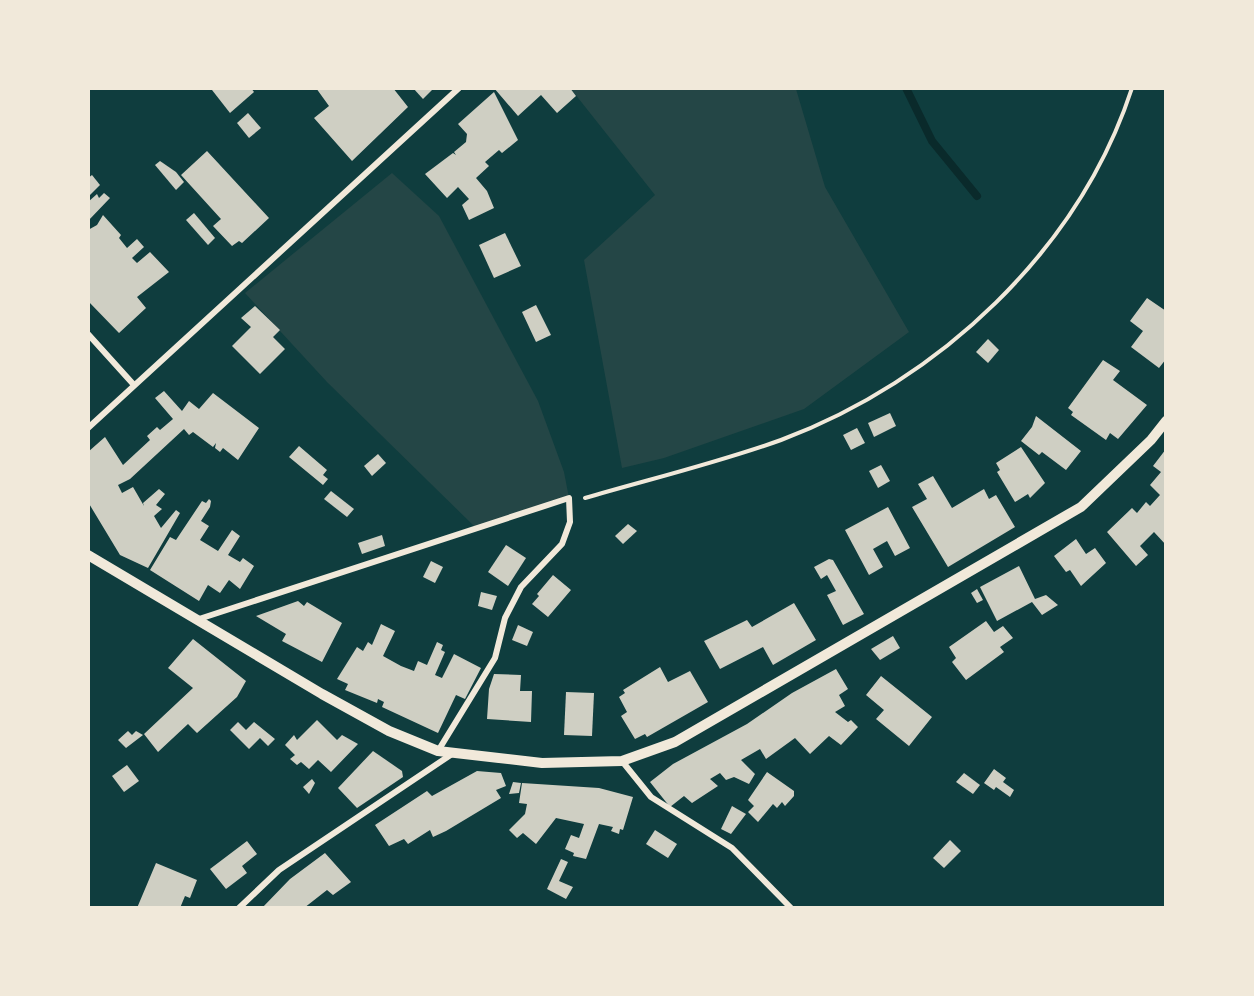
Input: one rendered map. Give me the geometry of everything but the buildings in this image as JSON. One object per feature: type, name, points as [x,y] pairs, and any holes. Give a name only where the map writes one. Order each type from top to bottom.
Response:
[{"type":"street","points":[[88,428],[459,88]]},
{"type":"street","points":[[88,334],[134,385]]},
{"type":"street","points":[[88,555],[389,731],[438,751],[542,763],[622,761],[675,742],[1081,507],[1151,440],[1166,421]]},
{"type":"street","points":[[196,620],[569,498],[570,522],[562,544],[521,587],[506,618],[495,658],[438,751]]},
{"type":"street","points":[[239,908],[279,870],[452,754]]},
{"type":"street","points":[[622,761],[651,797],[732,848],[791,908]]},
{"type":"path","points":[[570,502],[780,440],[855,405],[945,346],[1003,294],[1070,217],[1112,140],[1132,88]]},
{"type":"shaded area","points":[[571,89],[796,89],[825,187],[909,332],[804,409],[664,458],[622,468],[584,260],[655,195]]},
{"type":"shaded area","points":[[392,173],[439,216],[538,401],[564,472],[569,498],[476,528],[327,382],[245,293]]},
{"type":"waterway","points":[[906,88],[932,141],[977,196]]}]
